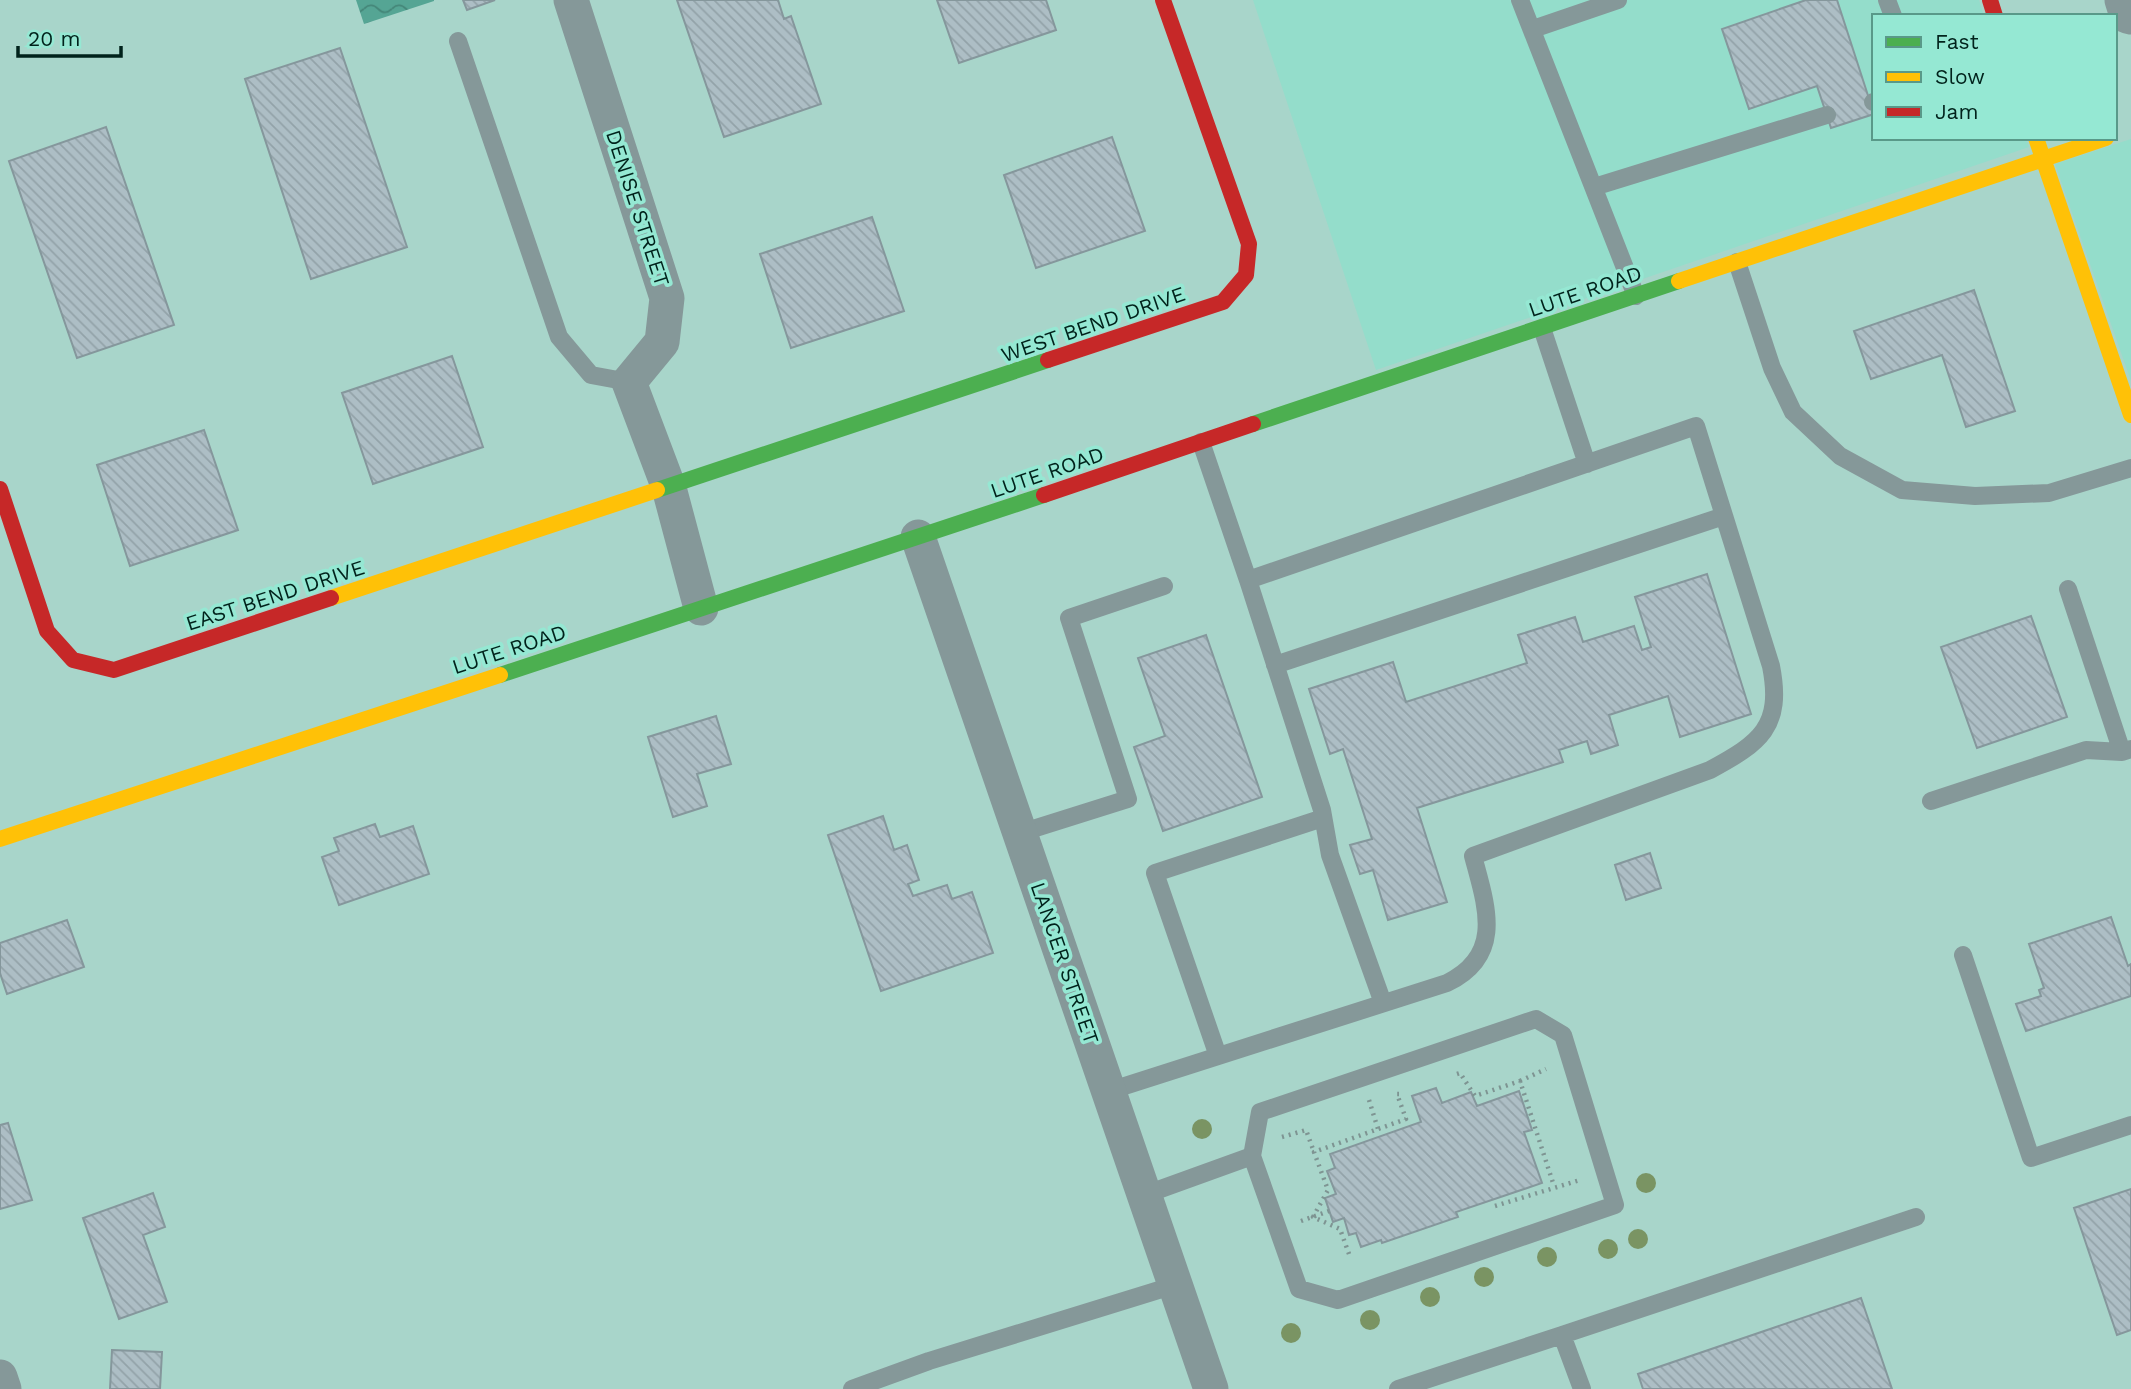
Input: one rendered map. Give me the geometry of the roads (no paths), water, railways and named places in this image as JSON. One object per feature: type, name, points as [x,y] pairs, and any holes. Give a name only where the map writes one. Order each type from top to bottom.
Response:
[{"type":"street","name":"DENISE STREET","points":[[571,0],[667,298],[662,342],[629,382]]},
{"type":"street","name":"WEST BEND DRIVE","points":[[669,488],[1223,302],[1246,275],[1249,244],[1163,0]]},
{"type":"street","points":[[2037,140],[2131,415]]},
{"type":"street","name":"LUTE ROAD","points":[[0,839],[918,537],[2100,140]]},
{"type":"street","points":[[629,382],[669,488],[701,608]]},
{"type":"street","name":"EAST BEND DRIVE","points":[[0,489],[47,631],[73,660],[114,670],[669,488]]},
{"type":"street","name":"LANCER STREET","points":[[918,537],[1211,1389]]},
{"type":"street","points":[[0,1377],[4,1389]]},
{"type":"lane","points":[[1520,0],[1636,296]]},
{"type":"lane","points":[[1533,29],[1618,0]]},
{"type":"lane","points":[[458,41],[559,337],[591,375],[629,382]]},
{"type":"lane","points":[[1594,187],[1828,115]]},
{"type":"lane","points":[[1737,262],[1772,368],[1793,412],[1840,456],[1902,490],[1975,496],[2049,493],[2131,468]]},
{"type":"lane","points":[[1542,328],[1587,464]]},
{"type":"lane","points":[[1109,1091],[1447,983],[1462,975],[1477,959],[1486,941],[1488,917],[1474,856],[1710,770],[1743,752],[1764,732],[1773,712],[1776,693],[1696,426],[1248,580]]},
{"type":"lane","points":[[1201,442],[1248,580],[1323,818],[1330,855],[1383,1003]]},
{"type":"lane","points":[[1275,665],[1724,516]]},
{"type":"lane","points":[[1020,833],[1128,799],[1069,618],[1164,586]]},
{"type":"lane","points":[[1931,802],[2086,750],[2126,750],[2068,589]]},
{"type":"lane","points":[[1218,1056],[1156,873],[1323,818]]},
{"type":"lane","points":[[1963,956],[2031,1158],[2131,1125]]},
{"type":"lane","points":[[1536,1019],[1563,1035],[1615,1205],[1338,1300],[1299,1289],[1252,1156],[1260,1112],[1536,1019]]},
{"type":"lane","points":[[1144,1195],[1252,1156]]},
{"type":"lane","points":[[1398,1389],[1916,1217]]},
{"type":"lane","points":[[852,1389],[929,1361],[1175,1285]]},
{"type":"lane","points":[[1562,1335],[1582,1389]]},
{"type":"water","points":[[356,0],[434,0],[434,1],[364,24]]}]
